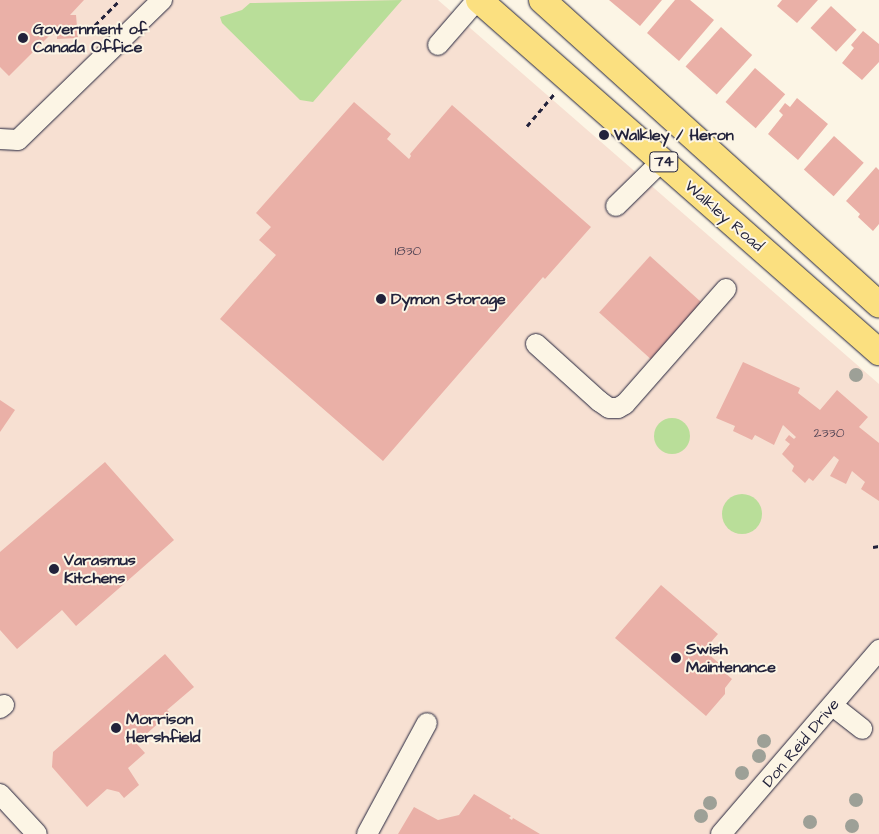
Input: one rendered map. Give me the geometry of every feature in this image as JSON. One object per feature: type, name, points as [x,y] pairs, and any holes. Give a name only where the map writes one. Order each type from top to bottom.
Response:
[{"type":"main road","name":"Walkley Road","points":[[478,0],[879,352]]},
{"type":"main road","name":"74","points":[[542,0],[879,304]]},
{"type":"street","points":[[0,139],[18,140],[162,0]]},
{"type":"street","points":[[438,45],[478,0]]},
{"type":"street","points":[[616,206],[662,161]]},
{"type":"street","points":[[536,344],[599,401],[610,408],[618,408],[626,404],[726,289]]},
{"type":"street","name":"Don Reid Drive","points":[[728,832],[879,650]]},
{"type":"street","points":[[833,706],[862,729]]},
{"type":"street","points":[[367,834],[427,723]]},
{"type":"street","points":[[0,794],[35,833]]},
{"type":"path","points":[[106,36],[95,25],[120,0]]},
{"type":"path","points":[[527,126],[559,88]]},
{"type":"path","points":[[873,548],[879,546]]},
{"type":"shaded area","points":[[0,0],[438,0],[879,384],[879,834],[0,834]]},
{"type":"green space","points":[[402,0],[313,102],[300,100],[222,23],[220,17],[242,10],[250,3]]},
{"type":"green space","points":[[672,418],[679,419],[685,423],[689,429],[689,443],[685,449],[679,453],[672,454],[665,453],[659,449],[655,443],[654,436],[655,429],[659,423],[665,419]]},
{"type":"green space","points":[[738,494],[746,494],[753,497],[759,503],[762,514],[759,525],[753,531],[746,534],[738,534],[731,531],[725,525],[722,518],[722,510],[725,503],[731,497]]},
{"type":"building","name":"Government of Canada Office","points":[[0,0],[84,0],[70,15],[76,15],[78,38],[57,39],[57,34],[50,35],[9,76],[0,67]]},
{"type":"building","points":[[609,0],[662,0],[640,26]]},
{"type":"building","points":[[675,0],[690,0],[714,20],[679,61],[647,33]]},
{"type":"building","points":[[782,0],[818,0],[797,23],[777,6]]},
{"type":"building","points":[[831,6],[857,30],[836,52],[811,28]]},
{"type":"building","points":[[721,27],[752,55],[717,94],[686,66]]},
{"type":"building","points":[[863,31],[879,44],[879,62],[862,80],[842,63],[854,48],[851,45]]},
{"type":"building","points":[[755,68],[785,94],[756,128],[725,102]]},
{"type":"building","points":[[797,98],[828,124],[798,160],[768,134],[783,115],[779,111],[785,103],[790,107]]},
{"type":"building","name":"Dymon Storage","points":[[354,102],[391,134],[387,139],[409,159],[410,154],[452,105],[591,227],[545,279],[543,277],[383,461],[220,319],[276,255],[259,240],[271,227],[256,213]]},
{"type":"building","points":[[834,136],[864,163],[834,196],[804,169]]},
{"type":"building","points":[[876,167],[879,170],[879,224],[873,231],[858,217],[860,214],[846,201]]},
{"type":"building","points":[[650,256],[704,304],[653,361],[599,312]]},
{"type":"building","points":[[743,362],[800,388],[798,393],[820,410],[837,390],[868,417],[859,427],[879,443],[879,501],[861,489],[865,482],[852,471],[846,484],[830,476],[839,460],[834,456],[813,481],[809,478],[805,483],[792,471],[794,466],[782,454],[790,444],[785,440],[789,435],[794,439],[796,437],[783,425],[774,445],[755,435],[752,440],[733,431],[735,426],[716,418]]},
{"type":"building","points":[[0,400],[15,410],[0,432]]},
{"type":"building","points":[[105,462],[174,540],[76,626],[62,610],[17,649],[0,630],[0,552]]},
{"type":"building","name":"Swish Maintenance","points":[[661,585],[718,634],[704,650],[723,667],[724,672],[732,679],[725,688],[725,694],[706,716],[615,638]]},
{"type":"building","name":"Morrison Hershfield","points":[[165,654],[194,687],[167,710],[170,713],[136,743],[145,753],[128,768],[139,785],[124,798],[119,792],[107,789],[87,807],[52,767],[53,752]]},
{"type":"building","points":[[474,794],[511,816],[509,818],[512,820],[513,818],[540,834],[398,834],[414,807],[438,820],[459,815]]},
{"type":"place","name":"Government of Canada Office","points":[[23,38]]},
{"type":"place","name":"Walkley / Heron","points":[[604,135]]},
{"type":"place","name":"Dymon Storage","points":[[381,299]]},
{"type":"place","name":"Varasmus Kitchens","points":[[54,569]]},
{"type":"place","name":"Swish Maintenance","points":[[676,658]]},
{"type":"place","name":"Morrison Hershfield","points":[[116,728]]}]
